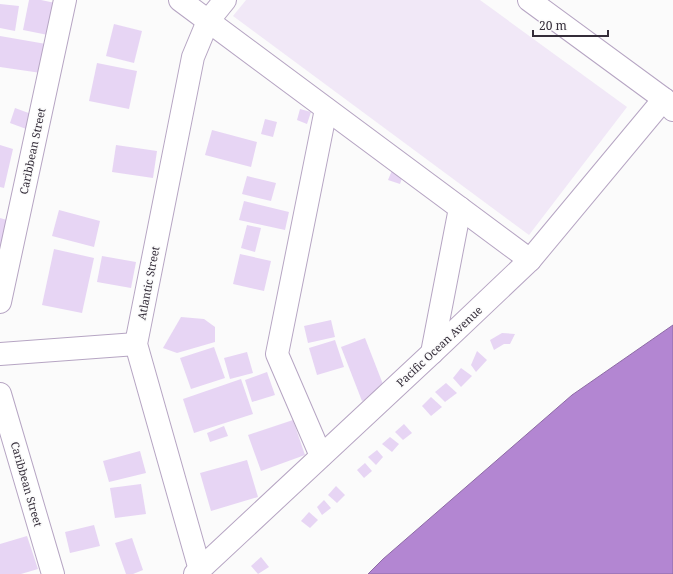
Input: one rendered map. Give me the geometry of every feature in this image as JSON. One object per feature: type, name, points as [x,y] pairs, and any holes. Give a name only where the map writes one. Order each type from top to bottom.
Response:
[{"type":"street","name":"Caribbean Street","points":[[0,302],[64,0]]},
{"type":"street","points":[[180,0],[530,260]]},
{"type":"street","name":"Atlantic Street","points":[[197,572],[136,344],[193,57],[208,21],[225,0]]},
{"type":"street","points":[[529,0],[668,105]]},
{"type":"street","name":"Pacific Ocean Avenue","points":[[197,572],[530,260],[668,105]]},
{"type":"street","points":[[321,456],[277,354],[326,109]]},
{"type":"street","points":[[432,353],[460,208]]},
{"type":"street","points":[[0,354],[136,344]]},
{"type":"street","name":"Caribbean Street","points":[[0,394],[53,574]]},
{"type":"shaded area","points":[[246,0],[480,0],[627,107],[529,235],[233,16]]},
{"type":"shaded area","points":[[673,325],[673,574],[368,574],[383,559],[572,395]]},
{"type":"building","points":[[29,0],[41,0],[60,4],[53,36],[23,30]]},
{"type":"building","points":[[0,4],[19,6],[15,31],[0,28]]},
{"type":"building","points":[[114,24],[142,31],[134,63],[106,56]]},
{"type":"building","points":[[0,36],[46,44],[41,73],[0,67]]},
{"type":"building","points":[[97,63],[137,71],[129,109],[89,101]]},
{"type":"building","points":[[15,108],[34,115],[29,130],[10,123]]},
{"type":"building","points":[[300,109],[311,112],[307,124],[297,120]]},
{"type":"building","points":[[265,119],[277,122],[273,137],[261,134]]},
{"type":"building","points":[[212,130],[257,142],[251,167],[205,155]]},
{"type":"building","points":[[0,145],[13,149],[4,188],[0,187]]},
{"type":"building","points":[[116,145],[157,151],[153,178],[112,172]]},
{"type":"building","points":[[393,168],[404,172],[400,184],[388,180]]},
{"type":"building","points":[[247,176],[276,183],[271,201],[242,194]]},
{"type":"building","points":[[244,201],[289,212],[285,230],[239,220]]},
{"type":"building","points":[[59,210],[100,221],[94,247],[52,236]]},
{"type":"building","points":[[0,218],[7,220],[1,248],[0,248]]},
{"type":"building","points":[[247,225],[261,228],[255,252],[241,248]]},
{"type":"building","points":[[54,249],[94,258],[82,313],[42,305]]},
{"type":"building","points":[[240,254],[271,261],[264,291],[233,284]]},
{"type":"building","points":[[102,256],[136,262],[131,288],[97,282]]},
{"type":"building","points":[[181,317],[204,319],[215,327],[215,342],[177,353],[163,348]]},
{"type":"building","points":[[331,320],[335,337],[308,343],[304,326]]},
{"type":"building","points":[[502,333],[515,334],[510,344],[504,344],[494,350],[490,340]]},
{"type":"building","points":[[365,338],[386,392],[362,401],[341,347]]},
{"type":"building","points":[[335,340],[344,367],[317,375],[309,348]]},
{"type":"building","points":[[214,347],[225,378],[191,389],[180,358]]},
{"type":"building","points":[[477,351],[487,360],[476,372],[471,365]]},
{"type":"building","points":[[247,352],[253,373],[230,379],[224,358]]},
{"type":"building","points":[[461,368],[472,376],[461,387],[453,378]]},
{"type":"building","points":[[267,372],[275,395],[252,402],[245,380]]},
{"type":"building","points":[[241,379],[253,414],[194,433],[183,399]]},
{"type":"building","points":[[446,383],[457,393],[445,402],[435,392]]},
{"type":"building","points":[[431,397],[442,407],[431,416],[422,406]]},
{"type":"building","points":[[293,420],[305,455],[261,471],[248,435]]},
{"type":"building","points":[[404,424],[412,433],[403,440],[395,432]]},
{"type":"building","points":[[224,426],[228,436],[210,442],[207,433]]},
{"type":"building","points":[[390,437],[399,444],[392,452],[382,444]]},
{"type":"building","points":[[377,450],[383,457],[376,465],[368,457]]},
{"type":"building","points":[[140,451],[146,473],[109,482],[103,461]]},
{"type":"building","points":[[247,460],[258,497],[211,511],[200,473]]},
{"type":"building","points":[[365,463],[372,471],[364,478],[357,470]]},
{"type":"building","points":[[141,484],[146,514],[115,518],[110,488]]},
{"type":"building","points":[[336,486],[345,495],[337,503],[328,495]]},
{"type":"building","points":[[324,500],[331,508],[322,515],[317,507]]},
{"type":"building","points":[[309,512],[318,520],[310,528],[301,521]]},
{"type":"building","points":[[94,525],[100,546],[70,553],[65,532]]},
{"type":"building","points":[[27,536],[38,569],[21,574],[0,574],[0,544]]},
{"type":"building","points":[[132,538],[143,570],[133,574],[126,574],[115,543]]},
{"type":"building","points":[[261,557],[269,567],[258,574],[251,566]]}]
